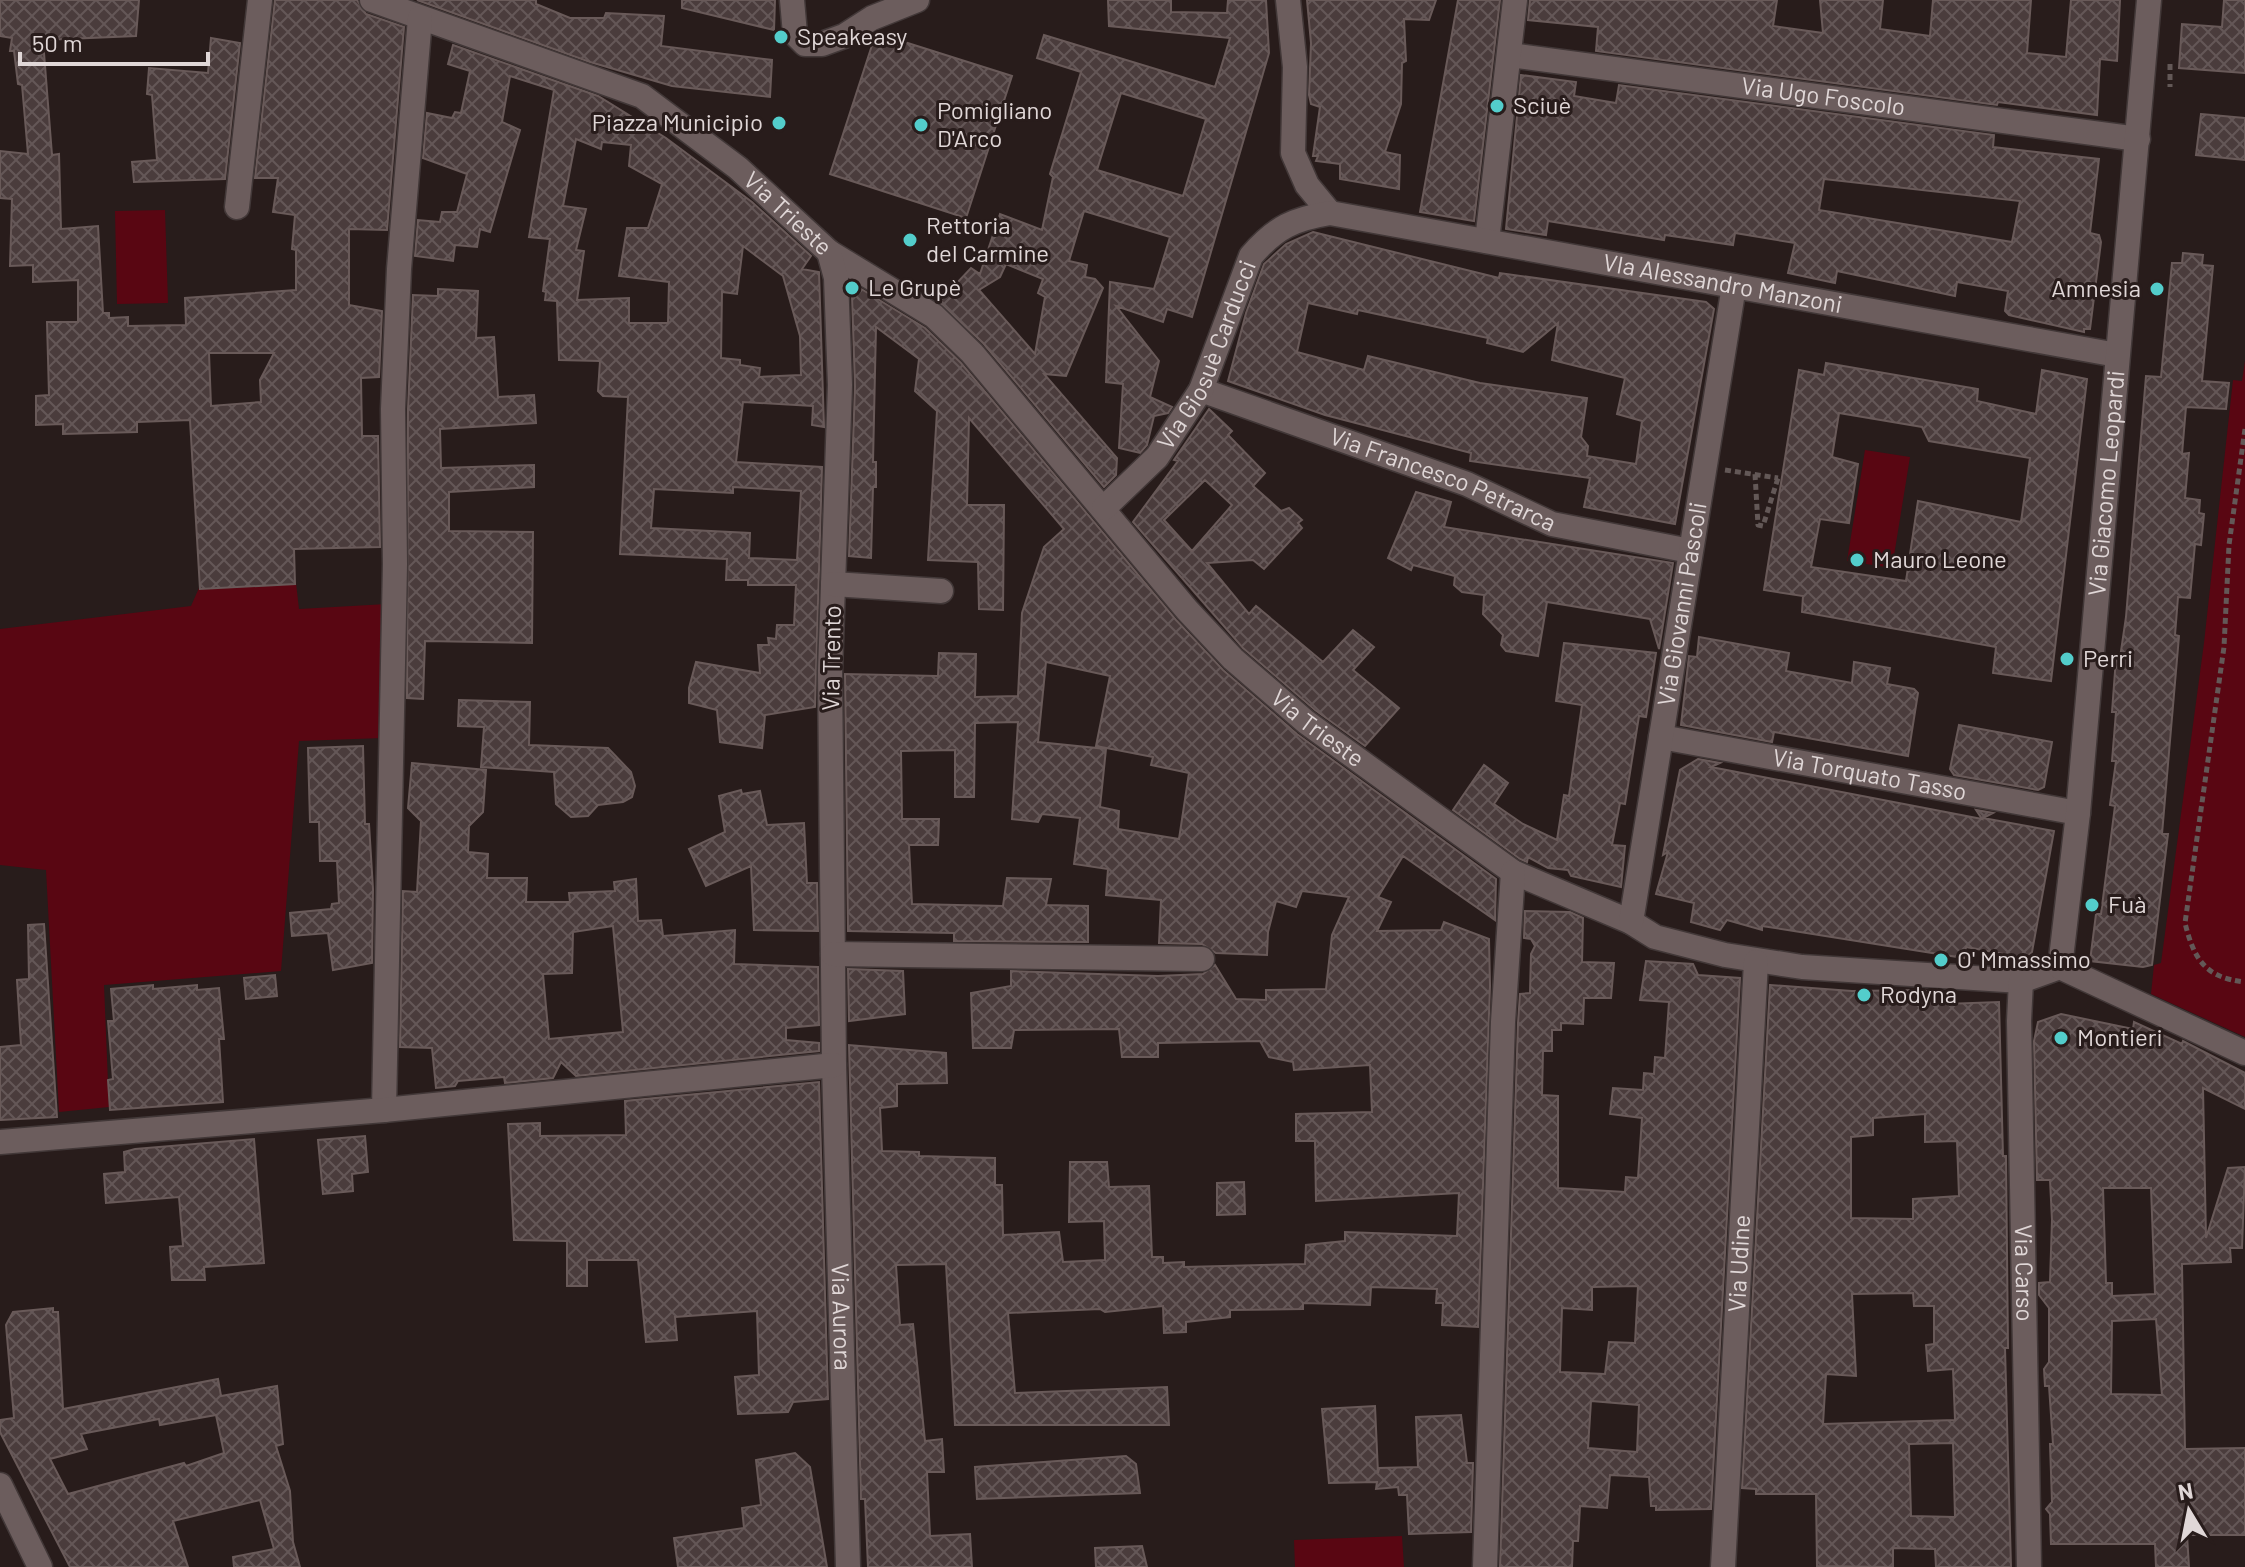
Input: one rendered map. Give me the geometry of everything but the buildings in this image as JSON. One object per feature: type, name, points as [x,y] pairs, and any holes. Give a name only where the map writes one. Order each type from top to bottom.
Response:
[{"type":"street","points":[[237,207],[260,0]]},
{"type":"street","name":"Via Trieste","points":[[372,0],[642,96],[738,168],[829,252],[934,316],[980,362],[1187,610],[1233,659],[1306,722],[1513,872],[1631,922],[1655,937],[1756,962],[2021,981],[2060,967]]},
{"type":"street","points":[[792,0],[795,34],[805,44],[822,44],[872,18],[917,0]]},
{"type":"street","points":[[1288,0],[1295,67],[1293,153],[1307,185],[1330,213]]},
{"type":"street","points":[[1487,241],[1515,0]]},
{"type":"street","name":"Via Giacomo Leopardi","points":[[2060,967],[2078,813],[2149,0]]},
{"type":"street","points":[[384,1110],[395,564],[393,409],[399,269],[420,18]]},
{"type":"street","name":"Via Ugo Foscolo","points":[[1510,55],[2138,139]]},
{"type":"street","name":"VIa Alessandro Manzoni","points":[[1330,213],[2117,355]]},
{"type":"street","name":"Via Giosuè Carducci","points":[[1104,508],[1157,457],[1201,390],[1251,256],[1266,239],[1297,219],[1330,213]]},
{"type":"street","name":"Via Trento","points":[[829,252],[836,278],[840,385],[830,671],[834,1065]]},
{"type":"street","name":"Via Giovanni Pascoli","points":[[1631,922],[1734,286]]},
{"type":"street","name":"Via Francesco Petrarca","points":[[1201,390],[1467,484],[1552,524],[1690,551]]},
{"type":"street","points":[[833,584],[941,591]]},
{"type":"street","name":"Via Torquato Tasso","points":[[1661,737],[2078,813]]},
{"type":"street","points":[[1485,1567],[1503,1022],[1513,872]]},
{"type":"street","points":[[833,954],[1202,959]]},
{"type":"street","name":"Via Udine","points":[[1723,1567],[1756,962]]},
{"type":"street","points":[[2060,967],[2245,1053]]},
{"type":"street","name":"Via Carso","points":[[2021,981],[2019,1021],[2029,1567]]},
{"type":"street","points":[[0,1142],[308,1106],[351,1103],[384,1110],[834,1065]]},
{"type":"street","name":"Via Aurora","points":[[834,1065],[848,1567]]},
{"type":"street","points":[[0,1485],[40,1567]]},
{"type":"path","points":[[2170,58],[2170,87]]},
{"type":"path","points":[[2245,429],[2229,545],[2224,647],[2185,923],[2193,955],[2212,973],[2245,982]]},
{"type":"path","points":[[1704,467],[1755,474],[1780,478],[1763,526],[1758,525],[1755,474]]},
{"type":"shaded area","points":[[165,210],[168,303],[117,304],[115,211]]},
{"type":"shaded area","points":[[2245,361],[2245,1037],[2151,994],[2154,965],[2161,963],[2204,643],[2233,380],[2242,381]]},
{"type":"shaded area","points":[[1865,450],[1910,457],[1892,568],[1847,561]]},
{"type":"shaded area","points":[[296,583],[299,609],[387,604],[383,738],[299,741],[281,971],[104,985],[109,1107],[59,1112],[46,870],[0,865],[0,629],[191,606],[199,588]]},
{"type":"shaded area","points":[[1402,1536],[1404,1567],[1295,1567],[1294,1540]]},
{"type":"place","name":"Speakeasy","points":[[781,37]]},
{"type":"place","name":"Sciuè","points":[[1497,106]]},
{"type":"place","name":"Piazza Municipio","points":[[779,123]]},
{"type":"place","name":"Pomigliano D'Arco","points":[[921,125]]},
{"type":"place","name":"Rettoria del Carmine","points":[[910,240]]},
{"type":"place","name":"Le Grupè","points":[[852,288]]},
{"type":"place","name":"Amnesia","points":[[2157,289]]},
{"type":"place","name":"Mauro Leone","points":[[1857,560]]},
{"type":"place","name":"Perri","points":[[2067,659]]},
{"type":"place","name":"Fuà","points":[[2092,905]]},
{"type":"place","name":"O' Mmassimo","points":[[1941,960]]},
{"type":"place","name":"Rodyna","points":[[1864,995]]},
{"type":"place","name":"Montieri","points":[[2061,1038]]}]
